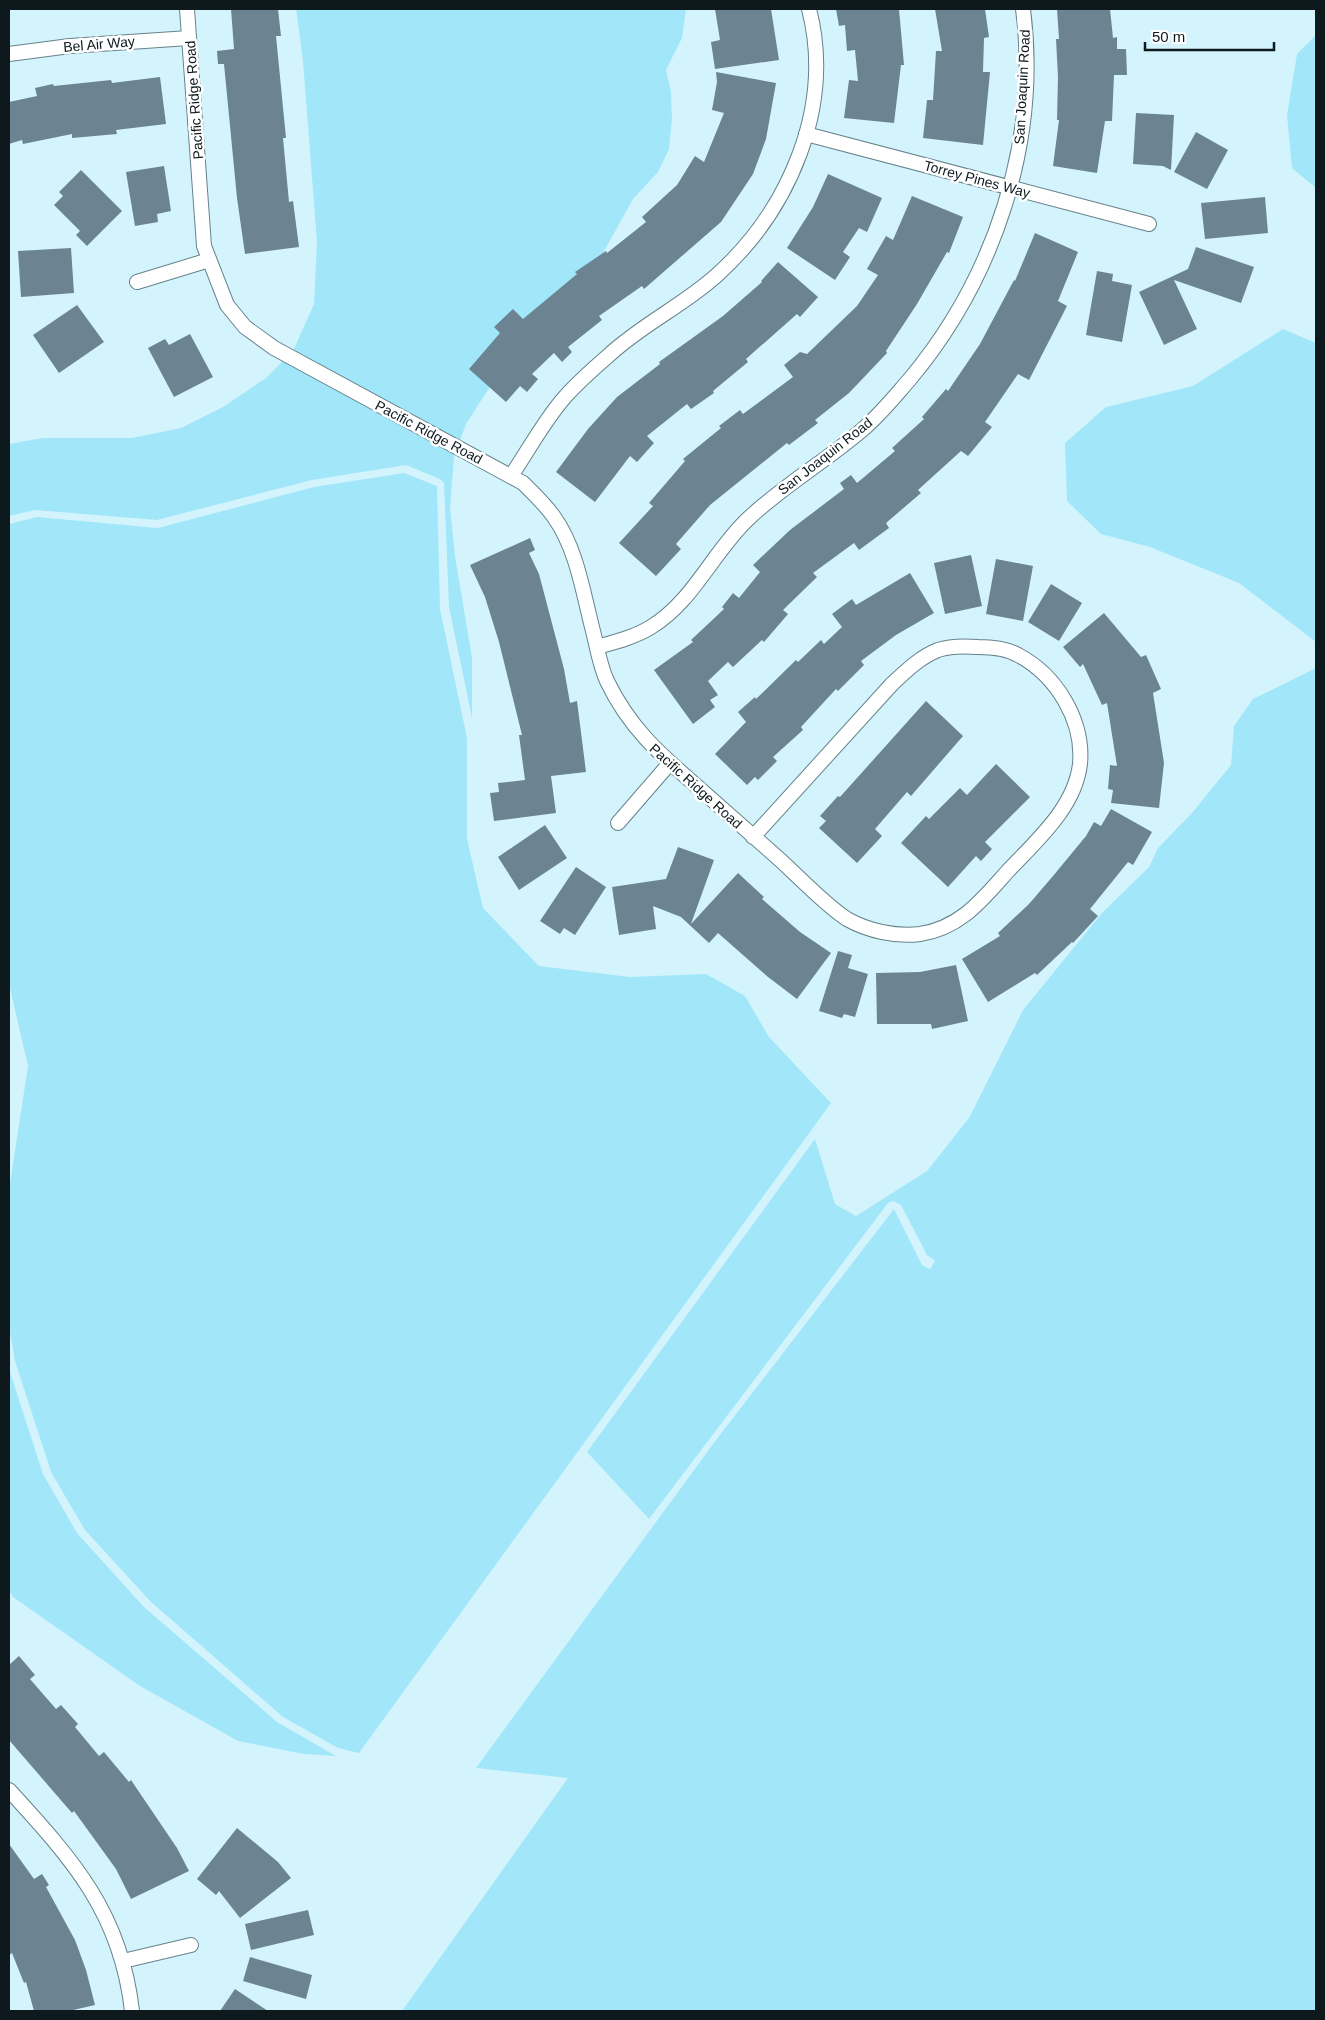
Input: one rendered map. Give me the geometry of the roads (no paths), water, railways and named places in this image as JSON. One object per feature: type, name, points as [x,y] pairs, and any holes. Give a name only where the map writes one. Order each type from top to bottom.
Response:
[{"type":"street","name":"Pacific Ridge Road","points":[[188,9],[204,246],[227,305],[244,327],[274,348],[511,476],[536,496],[554,517],[566,538],[577,568],[605,678],[619,703],[649,745],[845,918],[866,927],[892,934],[918,934],[943,928],[972,911],[1058,816],[1072,789],[1080,764],[1078,738],[1071,711],[1058,689],[1038,668],[1016,654],[995,648],[966,646],[940,649],[918,661],[892,684],[754,837]]},
{"type":"street","points":[[511,476],[564,398],[610,354],[717,275],[759,230],[778,202],[797,163],[815,93],[817,50],[809,9]]},
{"type":"street","name":"San Joaquin Road","points":[[597,647],[628,638],[652,627],[677,606],[722,547],[748,519],[778,493],[863,430],[933,351],[979,272],[1004,211],[1020,142],[1026,33],[1023,9]]},
{"type":"street","name":"Bel Air Way","points":[[9,54],[70,46],[189,38]]},
{"type":"street","name":"Torrey Pines Way","points":[[806,134],[1149,224]]},
{"type":"street","points":[[137,282],[209,260]]},
{"type":"street","points":[[618,823],[670,763]]},
{"type":"street","points":[[9,1790],[58,1843],[90,1886],[115,1937],[128,1980],[132,2011]]},
{"type":"street","points":[[122,1961],[191,1944]]}]
